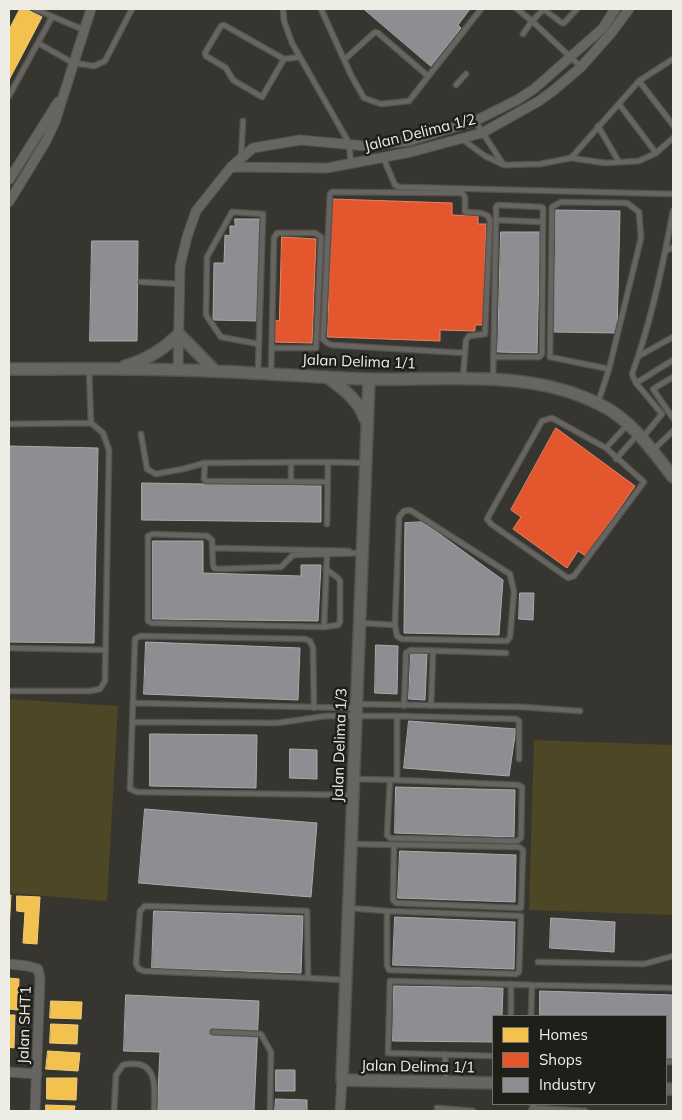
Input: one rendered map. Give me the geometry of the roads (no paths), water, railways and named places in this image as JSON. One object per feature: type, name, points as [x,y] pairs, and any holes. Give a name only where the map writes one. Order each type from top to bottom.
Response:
[{"type":"street","points":[[9,202],[45,143],[55,122],[72,63],[91,9]]},
{"type":"street","name":"Jalan Delima 1/2","points":[[178,370],[180,266],[187,237],[196,211],[231,167],[241,162],[253,148],[300,140],[366,146],[409,141],[475,121],[517,100],[534,89],[603,28],[615,9]]},
{"type":"street","name":"Jalan Delima 1/2","points":[[241,162],[327,168],[411,152],[482,133],[539,101],[581,67],[612,32],[629,9]]},
{"type":"street","points":[[9,180],[66,89]]},
{"type":"street","points":[[111,370],[149,358],[179,334],[215,371]]},
{"type":"street","name":"Jalan Delima 1/1","points":[[9,369],[178,370],[369,379],[463,379],[529,382],[549,386],[598,403],[616,414],[640,436],[673,477]]},
{"type":"street","points":[[327,377],[347,391],[362,409],[367,426]]},
{"type":"street","name":"Jalan Delima 1/3","points":[[340,1111],[369,379]]},
{"type":"street","name":"Jalan SHT1","points":[[9,964],[38,969],[40,978],[35,1111]]},
{"type":"street","points":[[9,1072],[37,1074]]},
{"type":"street","name":"Jalan Delima 1/1","points":[[342,1080],[492,1083]]},
{"type":"lane","points":[[35,9],[84,30]]},
{"type":"lane","points":[[38,43],[72,63],[90,66],[105,61],[132,9]]},
{"type":"lane","points":[[283,9],[284,21],[292,43],[348,143],[351,163]]},
{"type":"lane","points":[[321,9],[351,75],[364,98],[381,104],[409,101],[481,9]]},
{"type":"lane","points":[[517,9],[581,67]]},
{"type":"lane","points":[[523,34],[543,9],[562,23],[577,9]]},
{"type":"lane","points":[[9,96],[52,17]]},
{"type":"lane","points":[[284,59],[262,97],[233,80],[226,68],[206,56],[205,53],[221,26],[224,25],[284,59],[300,57]]},
{"type":"lane","points":[[345,59],[375,32],[428,76]]},
{"type":"lane","points":[[571,158],[639,81],[671,60],[673,66]]},
{"type":"lane","points":[[456,85],[466,74]]},
{"type":"lane","points":[[639,81],[673,125]]},
{"type":"lane","points":[[618,104],[656,153]]},
{"type":"lane","points":[[475,121],[504,165]]},
{"type":"lane","points":[[241,162],[243,122]]},
{"type":"lane","points":[[598,126],[619,162]]},
{"type":"lane","points":[[462,139],[485,156],[504,165],[540,164],[571,158],[605,163],[639,161],[656,153],[673,138]]},
{"type":"lane","points":[[383,157],[395,184],[399,187],[673,194]]},
{"type":"lane","points":[[463,379],[465,353],[466,340],[469,336],[485,334],[486,330],[490,221],[488,216],[481,213],[465,212],[465,197],[462,193],[332,192],[330,194],[324,339],[327,343],[332,345],[465,353]]},
{"type":"lane","points":[[598,403],[609,370],[641,238],[639,212],[626,203],[561,202],[552,207],[550,358],[609,370]]},
{"type":"lane","points":[[493,357],[539,358],[542,354],[543,208],[541,207],[498,205],[496,207],[493,357],[493,380]]},
{"type":"lane","points":[[616,459],[662,414],[636,383],[632,374],[639,356],[666,251],[673,211]]},
{"type":"lane","points":[[258,374],[264,214],[232,212],[207,257],[206,315],[221,337],[259,344]]},
{"type":"lane","points":[[496,220],[543,222]]},
{"type":"lane","points":[[271,374],[274,238],[277,233],[315,233],[321,237],[316,348],[272,348]]},
{"type":"lane","points":[[666,251],[673,247]]},
{"type":"lane","points":[[141,282],[180,284]]},
{"type":"lane","points":[[639,356],[673,337]]},
{"type":"lane","points":[[636,383],[673,360]]},
{"type":"lane","points":[[90,370],[91,423]]},
{"type":"lane","points":[[673,378],[653,389],[673,418]]},
{"type":"lane","points":[[667,408],[673,405]]},
{"type":"lane","points":[[552,418],[606,448],[616,459],[644,482],[574,576],[568,578],[491,524],[488,519],[542,421],[552,418]]},
{"type":"lane","points":[[9,424],[91,423],[103,433],[109,450],[105,681],[100,689],[90,691],[9,691]]},
{"type":"lane","points":[[606,448],[628,424]]},
{"type":"lane","points":[[652,451],[673,431]]},
{"type":"lane","points":[[140,434],[147,469],[156,474],[205,463],[365,463]]},
{"type":"lane","points":[[291,482],[292,462]]},
{"type":"lane","points":[[326,524],[328,462]]},
{"type":"lane","points":[[205,463],[204,479],[206,481],[327,482]]},
{"type":"lane","points":[[404,510],[410,510],[510,574],[514,592],[510,637],[507,641],[402,639],[396,632],[395,625],[399,517],[404,510]]},
{"type":"lane","points":[[326,569],[340,581],[340,622],[338,625],[152,623],[148,621],[148,536],[153,534],[207,536],[212,540],[214,568],[218,569],[281,567],[293,556],[362,552]]},
{"type":"lane","points":[[213,548],[362,552]]},
{"type":"lane","points":[[324,626],[327,555]]},
{"type":"lane","points":[[359,623],[395,625]]},
{"type":"lane","points":[[314,708],[312,648],[310,641],[140,636],[135,640],[130,789],[137,792],[353,795]]},
{"type":"lane","points":[[9,648],[106,650]]},
{"type":"lane","points":[[404,706],[406,653],[411,650],[506,653]]},
{"type":"lane","points":[[431,706],[433,650]]},
{"type":"lane","points":[[133,703],[356,709],[404,706],[522,707],[580,711]]},
{"type":"lane","points":[[132,722],[277,722],[326,716],[356,709],[397,716],[516,719],[519,721],[519,759]]},
{"type":"lane","points":[[397,716],[397,780]]},
{"type":"lane","points":[[353,779],[397,780],[518,785],[522,787],[521,838],[517,841],[390,838],[387,835],[390,780]]},
{"type":"lane","points":[[351,844],[394,845],[521,848],[523,850],[521,908],[396,903],[393,900],[394,845]]},
{"type":"lane","points":[[308,978],[307,911],[145,906],[140,912],[136,964],[139,969],[144,971],[346,980]]},
{"type":"lane","points":[[348,908],[387,912],[521,916],[519,972],[516,974],[390,970],[387,965],[387,912]]},
{"type":"lane","points":[[538,962],[644,964],[673,956]]},
{"type":"lane","points":[[492,1056],[388,1053],[390,981],[673,988]]},
{"type":"lane","points":[[511,1015],[512,984]]},
{"type":"lane","points":[[531,1015],[532,985]]},
{"type":"lane","points":[[213,1032],[261,1034],[271,1052],[270,1111]]},
{"type":"lane","points":[[445,1054],[446,1081]]},
{"type":"lane","points":[[114,1111],[116,1075],[123,1065],[134,1063],[150,1070],[155,1083],[154,1111]]},
{"type":"lane","points":[[437,1108],[473,1111]]},
{"type":"lane","points":[[533,1108],[585,1111]]}]
